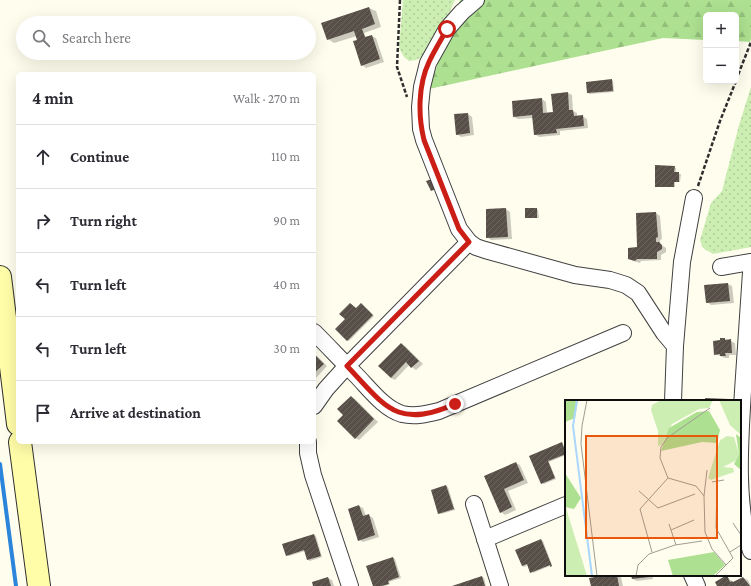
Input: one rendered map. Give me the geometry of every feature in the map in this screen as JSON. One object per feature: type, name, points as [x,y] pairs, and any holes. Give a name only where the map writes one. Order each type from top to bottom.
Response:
[{"type":"main road","points":[[0,277],[16,408]]},
{"type":"main road","points":[[20,444],[39,586]]},
{"type":"street","points":[[476,0],[462,12],[447,29],[428,63],[422,87],[420,107],[421,129],[424,140],[459,229],[469,242],[485,250],[575,275],[610,280],[626,285],[638,293],[664,333],[675,346]]},
{"type":"street","points":[[673,400],[678,296],[682,262],[694,198]]},
{"type":"street","points":[[316,403],[347,366],[469,242]]},
{"type":"street","points":[[721,267],[751,262]]},
{"type":"street","points":[[741,432],[751,272]]},
{"type":"street","points":[[316,334],[378,399],[391,409],[402,414],[414,416],[439,411],[624,333]]},
{"type":"street","points":[[308,444],[308,453],[313,475],[350,586]]},
{"type":"street","points":[[741,479],[742,510],[751,551]]},
{"type":"street","points":[[474,504],[500,586]]},
{"type":"street","points":[[485,538],[565,505]]},
{"type":"street","points":[[692,576],[697,586]]},
{"type":"path","points":[[400,0],[397,67],[404,91],[410,104]]},
{"type":"path","points":[[739,73],[751,42]]},
{"type":"path","points":[[694,198],[720,121],[735,84]]},
{"type":"green space","points":[[403,0],[455,0],[432,51],[416,60],[409,61],[404,57],[399,48]]},
{"type":"green space","points":[[460,0],[751,0],[750,42],[739,41],[739,12],[703,12],[703,40],[663,38],[429,89]]},
{"type":"green space","points":[[751,87],[751,247],[713,254],[703,248],[700,240],[711,203],[722,191],[739,125]]},
{"type":"building","points":[[369,7],[375,24],[362,29],[365,37],[372,35],[380,59],[361,66],[353,41],[357,40],[354,31],[327,40],[321,23]]},
{"type":"building","points":[[612,79],[613,91],[587,93],[586,82]]},
{"type":"building","points":[[568,92],[569,110],[573,110],[574,116],[583,115],[584,126],[556,129],[557,133],[534,135],[532,115],[513,117],[512,101],[542,98],[543,113],[553,112],[551,94]]},
{"type":"building","points":[[468,113],[470,133],[456,135],[454,114]]},
{"type":"building","points":[[655,165],[675,166],[674,172],[679,172],[679,182],[674,182],[674,187],[655,187]]},
{"type":"building","points":[[432,179],[436,189],[431,191],[426,181]]},
{"type":"building","points":[[506,208],[508,237],[486,238],[486,209]]},
{"type":"building","points":[[525,208],[537,208],[537,218],[525,218]]},
{"type":"building","points":[[656,212],[658,237],[656,238],[656,242],[659,242],[662,245],[662,249],[657,252],[657,259],[637,259],[635,261],[628,259],[628,248],[637,247],[636,213]]},
{"type":"building","points":[[728,283],[730,301],[706,303],[704,285]]},
{"type":"building","points":[[350,303],[356,308],[361,303],[373,315],[347,341],[335,329],[345,319],[339,314]]},
{"type":"building","points":[[720,338],[725,338],[725,340],[731,339],[732,353],[725,353],[726,356],[720,356],[720,354],[714,355],[713,341],[720,340]]},
{"type":"building","points":[[401,343],[419,361],[411,368],[406,362],[391,378],[378,366]]},
{"type":"building","points":[[316,356],[324,364],[316,371]]},
{"type":"building","points":[[351,396],[374,419],[355,439],[337,421],[343,415],[337,409]]},
{"type":"building","points":[[705,398],[729,399],[729,400],[705,400]]},
{"type":"building","points":[[562,442],[565,451],[565,454],[548,461],[555,478],[541,484],[529,456]]},
{"type":"building","points":[[516,462],[524,480],[504,489],[512,507],[500,513],[484,476]]},
{"type":"building","points":[[446,485],[454,509],[438,514],[431,490]]},
{"type":"building","points":[[359,505],[363,516],[369,514],[375,535],[358,541],[348,509]]},
{"type":"building","points":[[314,534],[321,556],[307,560],[304,550],[286,556],[282,544]]},
{"type":"building","points":[[541,539],[552,566],[550,567],[550,565],[530,573],[527,564],[522,566],[515,550]]},
{"type":"building","points":[[393,557],[399,577],[388,581],[389,584],[373,586],[366,566]]},
{"type":"building","points":[[482,576],[485,586],[452,586]]},
{"type":"building","points":[[617,576],[619,586],[591,586],[589,578]]},
{"type":"building","points":[[631,576],[649,576],[649,577],[632,579]]},
{"type":"building","points":[[725,576],[727,576],[730,582],[743,577],[750,586],[717,586],[715,582]]},
{"type":"building","points":[[328,577],[331,586],[313,586],[312,582]]},
{"type":"waterway","points":[[0,464],[16,586]]},
{"type":"route","points":[[447,29],[428,63],[422,87],[420,107],[421,129],[459,229],[469,242],[347,366],[378,399],[391,409],[402,414],[414,416],[425,415],[455,404]]}]
